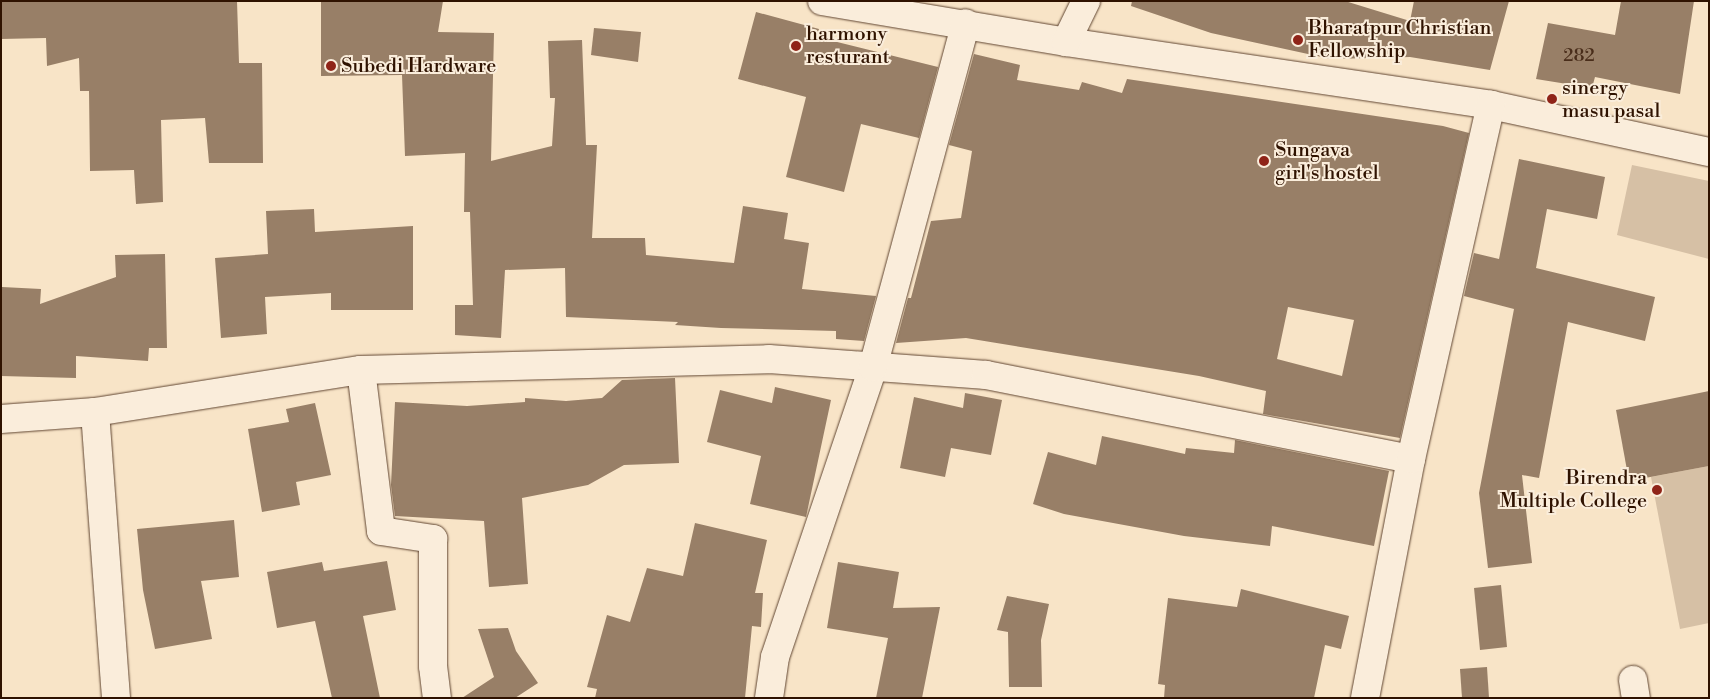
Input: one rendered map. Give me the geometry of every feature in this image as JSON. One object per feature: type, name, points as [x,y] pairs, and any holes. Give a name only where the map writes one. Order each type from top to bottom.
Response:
[{"type":"street","points":[[822,1],[966,23],[1066,42],[1491,105],[1709,152]]},
{"type":"street","points":[[1066,42],[1086,1]]},
{"type":"street","points":[[769,698],[775,657],[873,367],[966,23]]},
{"type":"street","points":[[1365,698],[1411,458],[1491,105]]},
{"type":"street","points":[[1,418],[95,412],[361,370],[769,359],[986,375],[1411,458]]},
{"type":"street","points":[[361,370],[381,531],[433,539],[433,666],[437,698]]},
{"type":"street","points":[[95,412],[116,698]]},
{"type":"shaded area","points":[[1632,165],[1709,181],[1709,259],[1617,235]]},
{"type":"shaded area","points":[[1709,466],[1709,623],[1680,629],[1651,477]]},
{"type":"building","points":[[1,1],[237,1],[239,63],[262,63],[263,163],[209,163],[205,118],[161,120],[163,202],[136,204],[134,170],[90,171],[89,91],[80,91],[79,58],[47,66],[46,38],[1,39]]},
{"type":"building","points":[[321,1],[443,1],[438,32],[494,33],[491,161],[552,146],[555,98],[550,98],[548,41],[582,40],[586,145],[597,145],[592,238],[645,238],[646,255],[734,263],[743,206],[788,213],[784,239],[809,243],[802,289],[876,296],[864,341],[836,339],[836,331],[721,328],[675,325],[678,322],[566,317],[565,268],[505,270],[501,338],[455,335],[455,305],[473,305],[470,212],[464,212],[465,153],[405,156],[402,75],[321,76]]},
{"type":"building","points":[[1132,1],[1345,1],[1410,21],[1414,1],[1509,1],[1490,70],[1410,57],[1331,59],[1211,33],[1131,6]]},
{"type":"building","points":[[1621,1],[1694,1],[1680,94],[1595,77],[1592,88],[1536,79],[1548,23],[1615,35]]},
{"type":"building","points":[[756,12],[819,29],[817,37],[938,67],[919,138],[861,124],[844,192],[786,177],[806,97],[738,79]]},
{"type":"building","points":[[594,28],[641,32],[638,62],[591,55]]},
{"type":"building","points":[[974,54],[1020,65],[1017,80],[1079,90],[1082,82],[1122,93],[1127,79],[1443,126],[1469,133],[1400,438],[1263,414],[1266,391],[1199,376],[966,338],[896,343],[908,298],[911,298],[931,221],[961,218],[972,151],[949,145]],"holes":[[[1288,307],[1354,320],[1342,376],[1277,359]]]},
{"type":"building","points":[[1519,159],[1605,177],[1597,219],[1547,209],[1536,268],[1655,297],[1645,341],[1568,322],[1539,478],[1522,475],[1532,563],[1488,568],[1479,493],[1514,309],[1464,296],[1474,253],[1499,259]]},
{"type":"building","points":[[314,209],[315,232],[413,226],[413,310],[331,310],[331,293],[265,297],[267,334],[221,338],[215,258],[268,254],[266,211]]},
{"type":"building","points":[[165,254],[167,348],[149,348],[148,361],[76,356],[76,378],[1,376],[2,287],[41,289],[40,304],[116,277],[115,255]]},
{"type":"building","points":[[675,378],[679,463],[624,465],[588,485],[522,498],[528,584],[489,587],[484,521],[395,516],[391,485],[395,402],[467,406],[525,402],[525,398],[566,401],[602,398],[622,380]]},
{"type":"building","points":[[775,387],[831,400],[806,517],[750,504],[761,456],[707,442],[720,390],[772,403]]},
{"type":"building","points":[[1709,391],[1709,466],[1629,481],[1616,410]]},
{"type":"building","points":[[965,393],[1002,400],[991,455],[951,448],[945,477],[900,468],[914,397],[963,408]]},
{"type":"building","points":[[315,403],[331,475],[296,482],[300,505],[262,512],[248,429],[289,422],[286,409]]},
{"type":"building","points":[[1102,436],[1185,454],[1186,448],[1234,453],[1235,440],[1389,471],[1374,546],[1272,526],[1270,546],[1184,536],[1064,514],[1033,504],[1048,452],[1096,465]]},
{"type":"building","points":[[234,520],[239,577],[201,581],[212,639],[155,649],[143,590],[137,529]]},
{"type":"building","points":[[695,523],[767,540],[755,593],[763,593],[761,627],[752,626],[745,698],[595,698],[597,689],[587,687],[607,615],[630,622],[647,568],[683,576]]},
{"type":"building","points":[[387,561],[396,610],[363,616],[380,698],[332,698],[315,621],[277,628],[267,572],[322,562],[324,571]]},
{"type":"building","points":[[838,562],[899,572],[893,608],[940,607],[922,698],[876,698],[888,638],[827,628]]},
{"type":"building","points":[[1501,585],[1507,647],[1480,650],[1474,588]]},
{"type":"building","points":[[1241,589],[1349,616],[1341,649],[1325,645],[1314,698],[1164,698],[1165,685],[1158,684],[1168,598],[1237,607]]},
{"type":"building","points":[[1007,596],[1049,604],[1041,640],[1042,687],[1009,687],[1008,632],[997,630]]},
{"type":"building","points":[[508,628],[516,651],[538,683],[515,698],[462,698],[494,677],[478,629]]},
{"type":"building","points":[[1487,667],[1489,698],[1462,698],[1460,669]]},
{"type":"place","name":"Bharatpur Christian Fellowship","points":[[1298,40]]},
{"type":"place","name":"harmony resturant","points":[[796,46]]},
{"type":"place","name":"Subedi Hardware","points":[[331,66]]},
{"type":"place","name":"sinergy masu pasal","points":[[1552,99]]},
{"type":"place","name":"Sungava girl's hostel","points":[[1264,161]]},
{"type":"place","name":"Birendra Multiple College","points":[[1657,490]]}]
